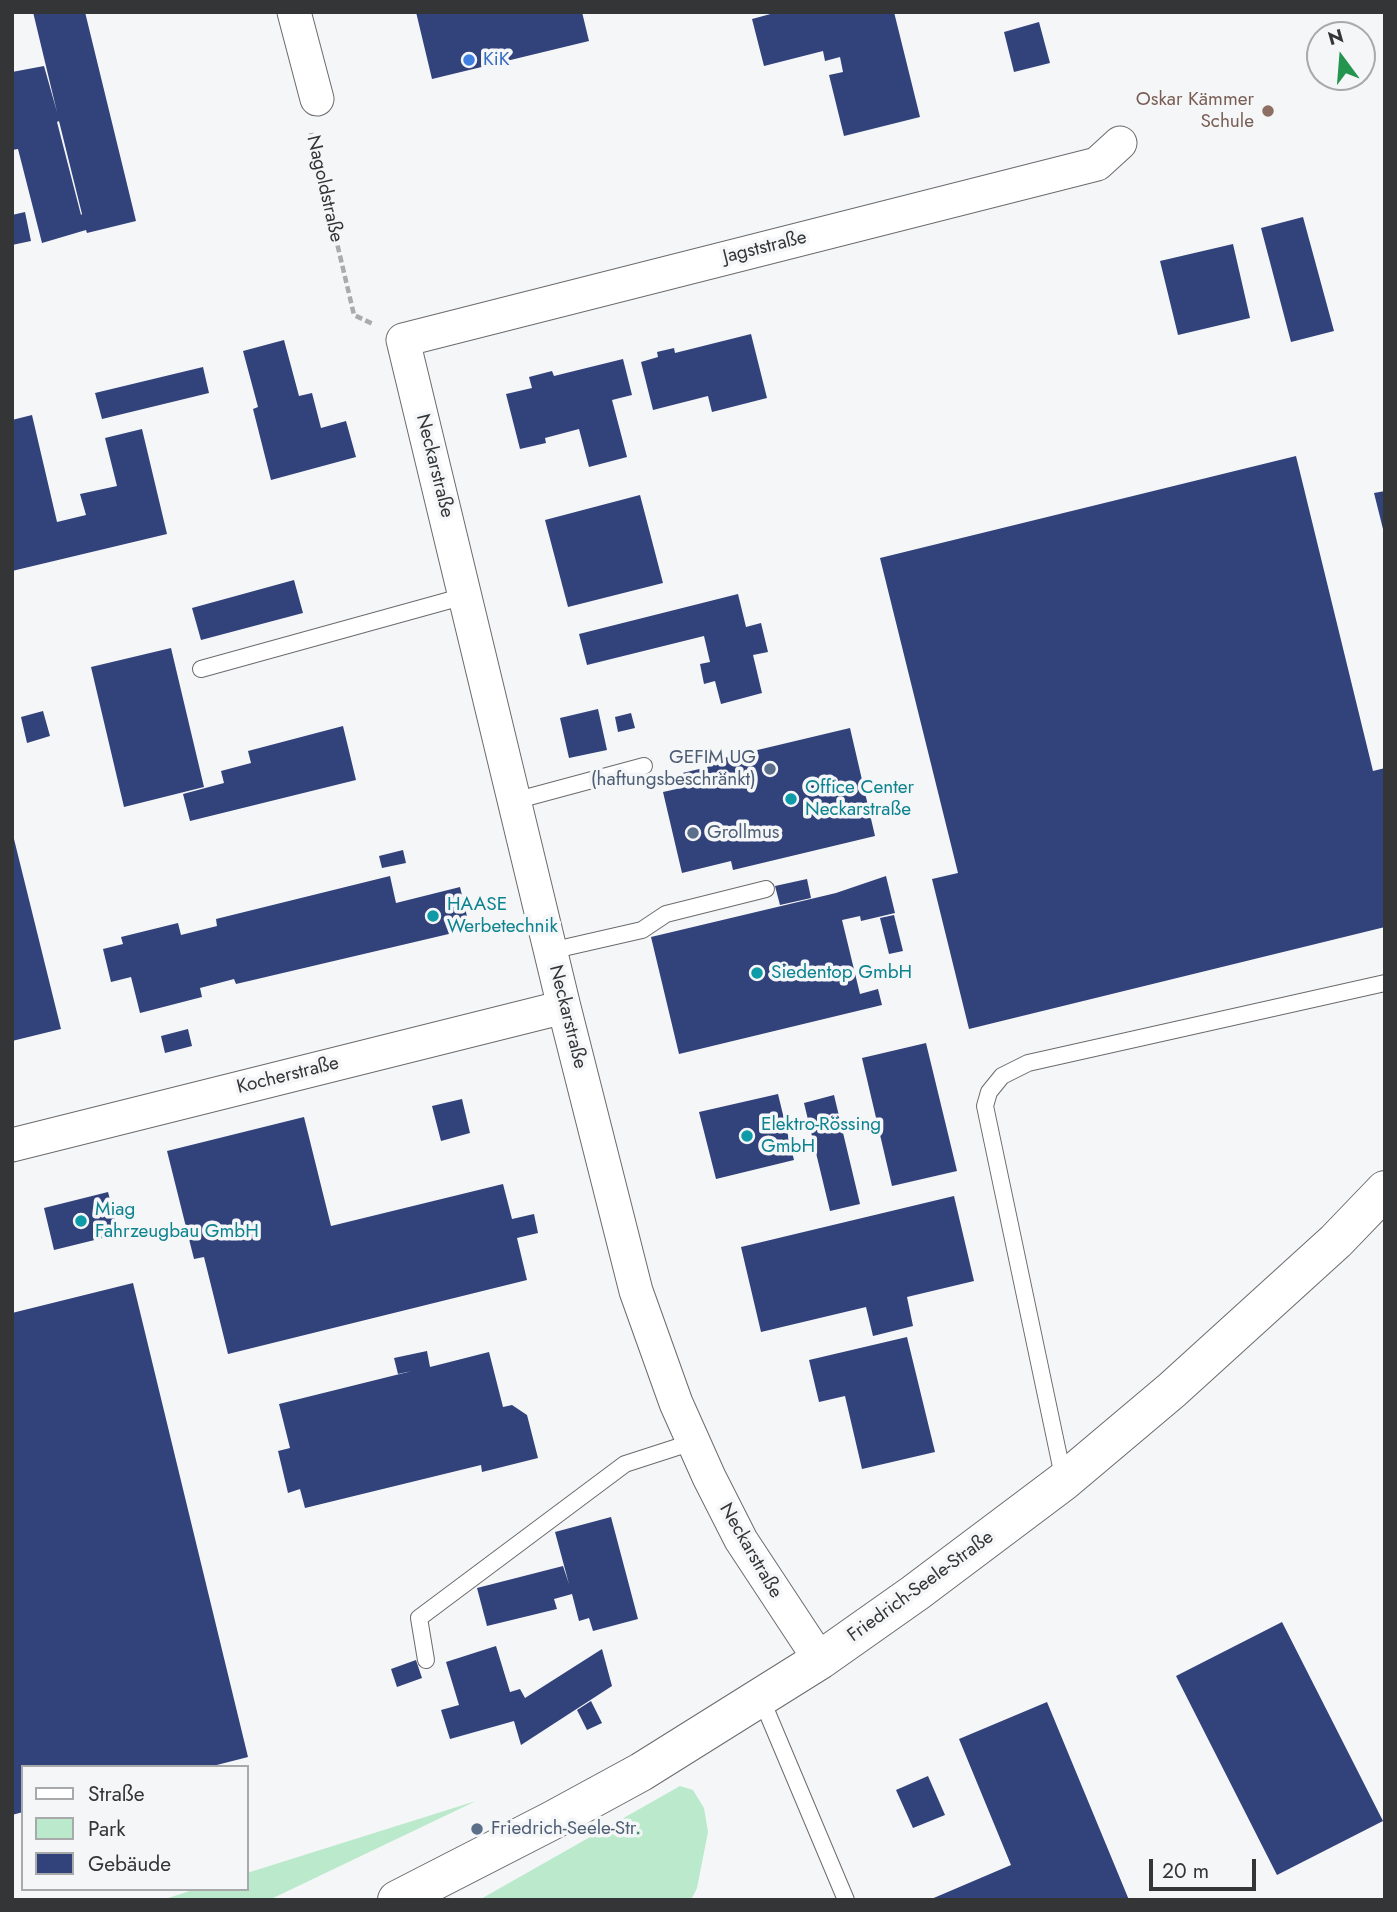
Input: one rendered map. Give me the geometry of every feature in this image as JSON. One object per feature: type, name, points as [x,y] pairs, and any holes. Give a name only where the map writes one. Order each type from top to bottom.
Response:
[{"type":"street","points":[[294,12],[317,99]]},
{"type":"street","name":"Jagststraße","points":[[403,340],[1097,164],[1120,143]]},
{"type":"street","name":"Neckarstraße","points":[[403,340],[550,951],[636,1291],[693,1442],[741,1539],[820,1660]]},
{"type":"street","name":"Kocherstraße","points":[[12,1145],[564,1007]]},
{"type":"street","name":"Friedrich-Seele-Straße","points":[[397,1900],[551,1822],[641,1772],[820,1660],[915,1593],[1064,1481],[1172,1390],[1252,1320],[1336,1241],[1385,1190]]},
{"type":"lane","points":[[201,669],[465,596]]},
{"type":"lane","points":[[514,801],[644,766]]},
{"type":"lane","points":[[550,951],[642,930],[666,914],[766,889]]},
{"type":"lane","points":[[1064,1481],[985,1106],[989,1092],[1002,1076],[1028,1063],[1385,983]]},
{"type":"lane","points":[[426,1660],[419,1618],[625,1464],[693,1442]]},
{"type":"lane","points":[[761,1698],[846,1900]]},
{"type":"path","name":"Nagoldstraße","points":[[317,99],[307,120],[354,315],[403,340]]},
{"type":"green space","points":[[680,1786],[693,1790],[704,1808],[708,1832],[697,1888],[691,1900],[479,1900]]},
{"type":"green space","points":[[476,1801],[269,1900],[162,1900],[190,1891],[248,1891],[248,1873]]},
{"type":"building","points":[[33,12],[85,12],[136,221],[87,233],[86,230],[42,243],[18,149],[12,150],[12,72],[44,66],[57,112]],"holes":[[[59,121],[82,214],[57,122]]]},
{"type":"building","name":"KiK","points":[[416,12],[582,12],[589,41],[432,79]]},
{"type":"building","points":[[778,12],[894,12],[920,117],[844,136],[829,75],[843,72],[840,57],[825,61],[823,51],[764,66],[752,19]]},
{"type":"building","points":[[1039,22],[1050,63],[1014,72],[1004,32]]},
{"type":"building","points":[[25,212],[31,241],[12,245],[12,215]]},
{"type":"building","points":[[1303,217],[1334,331],[1291,342],[1261,228]]},
{"type":"building","points":[[1233,244],[1250,318],[1178,335],[1160,261]]},
{"type":"building","points":[[751,334],[767,398],[712,412],[708,396],[653,410],[641,362],[658,357],[657,352],[674,348],[675,353]]},
{"type":"building","points":[[284,340],[299,396],[312,393],[321,428],[346,421],[356,457],[271,480],[253,409],[258,407],[243,351]]},
{"type":"building","points":[[623,359],[632,395],[612,400],[627,457],[589,467],[579,429],[545,438],[546,443],[520,449],[506,394],[532,388],[529,377],[552,371],[554,376]]},
{"type":"building","points":[[203,367],[209,393],[102,419],[95,393]]},
{"type":"building","points":[[32,415],[57,522],[86,515],[80,494],[117,486],[105,438],[142,429],[167,534],[12,571],[12,420]]},
{"type":"building","points":[[1296,456],[1373,771],[1385,768],[1385,927],[969,1029],[932,879],[958,873],[880,558]]},
{"type":"building","points":[[1385,491],[1385,533],[1384,533],[1374,493]]},
{"type":"building","points":[[640,495],[663,583],[568,607],[545,520]]},
{"type":"building","points":[[294,580],[303,613],[201,640],[192,608]]},
{"type":"building","points":[[738,594],[746,627],[761,623],[768,652],[753,655],[762,693],[721,704],[715,681],[704,684],[700,664],[710,662],[704,636],[587,665],[579,634]]},
{"type":"building","points":[[171,648],[204,787],[124,807],[91,667]]},
{"type":"building","points":[[598,709],[607,750],[569,758],[560,718]]},
{"type":"building","points":[[43,711],[50,736],[27,743],[21,717]]},
{"type":"building","points":[[631,713],[635,728],[618,732],[615,717]]},
{"type":"building","points":[[343,726],[356,780],[190,821],[183,794],[224,783],[221,771],[251,763],[248,751]]},
{"type":"building","name":"Office Center Neckarstraße","points":[[850,728],[875,836],[733,870],[731,861],[682,873],[663,792],[681,788],[678,774],[708,767],[707,762]]},
{"type":"building","points":[[12,831],[61,1029],[12,1041]]},
{"type":"building","points":[[403,850],[406,863],[382,868],[379,856]]},
{"type":"building","points":[[390,876],[396,903],[460,887],[470,929],[236,984],[234,979],[200,988],[202,997],[140,1013],[131,977],[111,982],[103,949],[123,944],[121,937],[178,923],[181,935],[217,926],[216,919]]},
{"type":"building","name":"Siedentop GmbH","points":[[886,876],[895,913],[861,921],[860,916],[842,920],[860,994],[878,989],[882,1005],[679,1054],[651,937],[836,893]]},
{"type":"building","points":[[807,879],[811,898],[780,905],[775,886]]},
{"type":"building","points":[[894,915],[903,951],[889,954],[880,918]]},
{"type":"building","points":[[188,1029],[192,1046],[165,1053],[161,1036]]},
{"type":"building","points":[[926,1043],[957,1171],[892,1186],[862,1058]]},
{"type":"building","name":"Elektro-Rössing GmbH","points":[[778,1094],[794,1160],[716,1179],[699,1112]]},
{"type":"building","points":[[834,1095],[860,1204],[830,1211],[804,1103]]},
{"type":"building","points":[[462,1099],[470,1133],[441,1141],[432,1106]]},
{"type":"building","points":[[304,1117],[331,1226],[503,1184],[512,1219],[534,1214],[538,1233],[517,1238],[527,1280],[228,1354],[204,1257],[194,1259],[167,1151]]},
{"type":"building","name":"Miag Fahrzeugbau GmbH","points":[[108,1192],[119,1234],[54,1250],[44,1208]]},
{"type":"building","points":[[954,1196],[974,1281],[907,1297],[913,1326],[873,1336],[866,1307],[761,1332],[741,1247]]},
{"type":"building","points":[[133,1283],[248,1757],[217,1765],[21,1765],[21,1813],[12,1815],[12,1313]]},
{"type":"building","points":[[907,1337],[935,1452],[862,1469],[845,1396],[819,1402],[809,1360]]},
{"type":"building","points":[[427,1351],[430,1367],[489,1352],[503,1407],[512,1405],[527,1415],[538,1458],[482,1472],[481,1465],[305,1508],[300,1489],[288,1493],[278,1451],[290,1448],[279,1404],[412,1371],[398,1374],[394,1358]]},
{"type":"building","points":[[611,1517],[638,1619],[593,1631],[589,1618],[579,1621],[572,1594],[554,1599],[557,1609],[487,1626],[477,1588],[563,1566],[569,1584],[555,1532]]},
{"type":"building","points":[[1282,1622],[1383,1821],[1277,1875],[1176,1676]]},
{"type":"building","points":[[496,1646],[510,1692],[520,1689],[525,1698],[602,1649],[612,1686],[521,1745],[514,1721],[450,1739],[441,1710],[459,1705],[446,1662]]},
{"type":"building","points":[[416,1660],[422,1678],[397,1687],[391,1669]]},
{"type":"building","points":[[591,1701],[602,1723],[587,1730],[577,1710]]},
{"type":"building","points":[[1047,1702],[1129,1900],[929,1900],[1011,1865],[959,1739]]},
{"type":"building","points":[[928,1776],[945,1815],[913,1828],[896,1790]]},
{"type":"place","name":"KiK","points":[[469,60]]},
{"type":"place","name":"Oskar Kämmer Schule","points":[[1268,111]]},
{"type":"place","name":"GEFIM UG (haftungsbeschränkt)","points":[[770,769]]},
{"type":"place","name":"Office Center Neckarstraße","points":[[791,799]]},
{"type":"place","name":"Grollmus","points":[[693,833]]},
{"type":"place","name":"HAASE Werbetechnik","points":[[433,916]]},
{"type":"place","name":"Siedentop GmbH","points":[[757,973]]},
{"type":"place","name":"Elektro-Rössing GmbH","points":[[747,1136]]},
{"type":"place","name":"Miag Fahrzeugbau GmbH","points":[[81,1221]]},
{"type":"place","name":"Friedrich-Seele-Str.","points":[[477,1829]]}]
